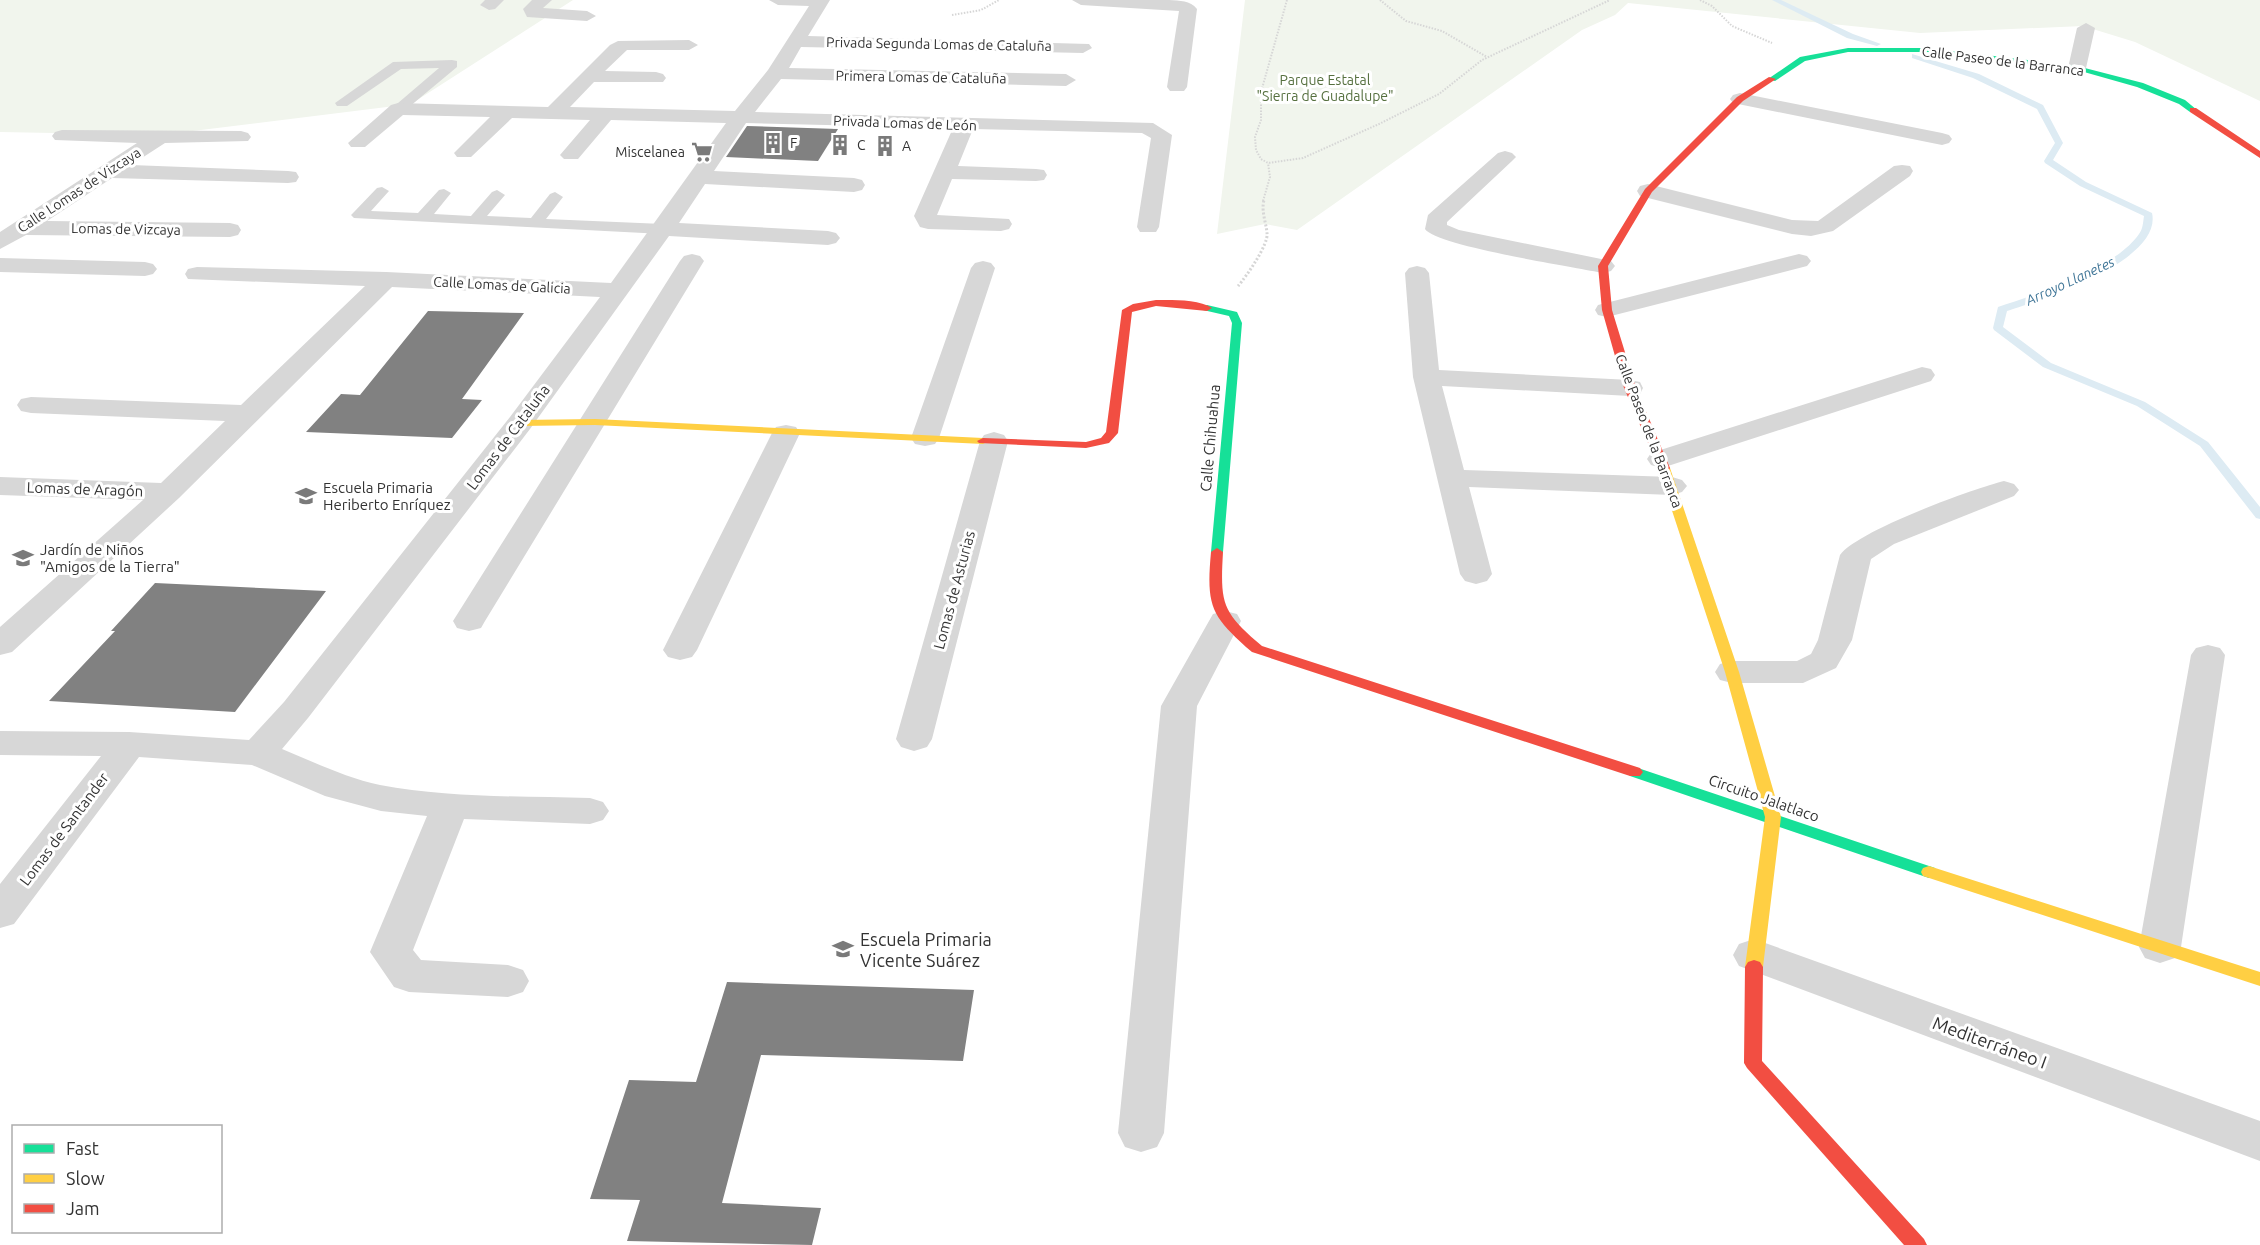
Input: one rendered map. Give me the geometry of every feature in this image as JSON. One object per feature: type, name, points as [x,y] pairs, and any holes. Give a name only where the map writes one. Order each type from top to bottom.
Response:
[{"type":"street","points":[[543,0],[532,9],[533,13],[587,16]]},
{"type":"street","name":"Lomas de Cataluña","points":[[778,0],[820,1]]},
{"type":"street","points":[[1081,0],[1184,6],[1188,9],[1177,87]]},
{"type":"street","name":"Lomas de Cataluña","points":[[258,753],[296,710],[520,423],[702,177],[740,118],[776,73],[820,1]]},
{"type":"street","points":[[2077,68],[2086,28]]},
{"type":"street","name":"Privada Segunda Lomas de Cataluña","points":[[794,41],[1085,46]]},
{"type":"street","points":[[554,113],[616,49],[624,45],[689,45]]},
{"type":"street","name":"Calle Paseo de la Barranca","points":[[1773,817],[1732,672],[1672,486],[1630,388],[1607,310],[1603,266],[1648,191],[1740,99],[1803,59],[1848,50],[1927,50],[2077,68],[2140,85],[2182,102],[2260,155]]},
{"type":"street","name":"Primera Lomas de Cataluña","points":[[776,73],[1066,80]]},
{"type":"street","points":[[592,76],[656,78]]},
{"type":"street","points":[[1740,99],[1942,140]]},
{"type":"street","points":[[358,143],[398,109]]},
{"type":"street","name":"Privada Lomas de León","points":[[398,109],[1157,130],[1162,135],[1148,227]]},
{"type":"street","points":[[464,153],[507,112]]},
{"type":"street","points":[[571,154],[606,114]]},
{"type":"street","points":[[965,124],[925,216],[928,222],[1001,225]]},
{"type":"street","name":"Calle Lomas de Vizcaya","points":[[62,136],[241,137]]},
{"type":"street","name":"Calle Lomas de Vizcaya","points":[[0,242],[158,138]]},
{"type":"street","points":[[1505,157],[1437,220],[1436,229],[1453,236],[1603,266]]},
{"type":"street","points":[[107,171],[288,177]]},
{"type":"street","points":[[1648,191],[1792,227],[1811,229],[1825,226],[1902,171]]},
{"type":"street","points":[[945,172],[1036,176]]},
{"type":"street","points":[[702,177],[854,185]]},
{"type":"street","name":"Lomas de Vizcaya","points":[[22,228],[230,230]]},
{"type":"street","points":[[663,229],[828,238]]},
{"type":"street","points":[[469,621],[595,422],[692,261]]},
{"type":"street","points":[[1607,310],[1799,261]]},
{"type":"street","points":[[0,265],[145,269]]},
{"type":"street","points":[[925,438],[983,268]]},
{"type":"street","points":[[1417,273],[1426,377],[1476,574]]},
{"type":"street","name":"Calle Lomas de Galicia","points":[[197,274],[386,279],[618,291]]},
{"type":"street","points":[[0,645],[169,492],[386,279]]},
{"type":"street","points":[[520,423],[595,422],[786,433],[1086,445],[1105,441],[1112,433],[1127,310],[1134,305],[1217,308]]},
{"type":"street","name":"Calle Chihuahua","points":[[1217,308],[1233,314],[1238,323],[1213,593],[1225,621],[1257,649]]},
{"type":"street","points":[[1661,459],[1922,375]]},
{"type":"street","points":[[1426,377],[1630,388]]},
{"type":"street","points":[[31,405],[248,414]]},
{"type":"street","points":[[680,650],[786,433]]},
{"type":"street","name":"Lomas de Asturias","points":[[914,739],[994,441]]},
{"type":"street","points":[[1452,478],[1672,486]]},
{"type":"street","name":"Lomas de Aragón","points":[[0,486],[169,492]]},
{"type":"street","points":[[1732,672],[1803,672],[1824,661],[1835,640],[1856,555],[1883,537],[2004,490]]},
{"type":"street","points":[[1141,1133],[1179,706],[1225,621]]},
{"type":"street","name":"Circuito Jalatlaco","points":[[1257,649],[1773,817],[1839,843],[2260,979]]},
{"type":"street","points":[[2160,946],[2208,655]]},
{"type":"street","points":[[0,743],[129,744],[258,753],[338,787],[381,798],[450,806],[590,812]]},
{"type":"street","name":"Lomas de Santander","points":[[0,913],[129,744]]},
{"type":"street","points":[[450,806],[391,952],[409,976],[508,981]]},
{"type":"street","points":[[1773,817],[1754,955],[1753,1063],[1917,1245]]},
{"type":"street","name":"Mediterráneo I","points":[[1754,955],[2243,1135],[2260,1160]]},
{"type":"lane","points":[[342,103],[398,65],[452,64],[398,109]]},
{"type":"lane","points":[[382,191],[359,215],[663,229]]},
{"type":"lane","points":[[422,218],[444,194]]},
{"type":"lane","points":[[475,220],[497,195]]},
{"type":"lane","points":[[535,223],[555,197]]},
{"type":"path","points":[[943,16],[981,10],[999,0]]},
{"type":"path","points":[[1287,0],[1261,92],[1261,120],[1255,137],[1256,150],[1261,159],[1268,163],[1303,158],[1401,114],[1439,93],[1487,57],[1610,0]]},
{"type":"path","points":[[1380,0],[1392,7],[1406,21],[1442,31],[1487,57]]},
{"type":"path","points":[[1700,0],[1712,6],[1732,26],[1751,35],[1819,56]]},
{"type":"path","points":[[1217,308],[1247,276],[1268,236],[1262,206],[1269,177],[1268,163]]},
{"type":"green space","points":[[0,0],[573,0],[411,104],[160,135],[0,132]]},
{"type":"green space","name":"Parque Estatal \"Sierra de Guadalupe\"","points":[[1245,0],[2260,0],[2260,101],[2135,42],[2083,26],[1920,33],[1628,3],[1615,15],[1582,30],[1297,230],[1265,224],[1217,234]]},
{"type":"building","points":[[747,126],[838,129],[818,161],[726,157]]},
{"type":"building","points":[[428,311],[524,313],[462,399],[482,400],[452,438],[306,432],[341,394],[360,395]]},
{"type":"building","points":[[155,583],[326,591],[235,712],[49,701],[115,631],[111,631]]},
{"type":"building","points":[[727,982],[974,990],[963,1061],[761,1055],[722,1203],[821,1208],[812,1245],[627,1241],[640,1200],[590,1199],[629,1080],[696,1082]]},
{"type":"waterway","name":"Arroyo Llanetes","points":[[1775,0],[1850,36],[1877,44]]},
{"type":"waterway","name":"Arroyo Llanetes","points":[[1915,56],[1976,76],[2040,107],[2059,143],[2048,161],[2083,184],[2149,215],[2145,233],[2135,246],[2120,258],[2080,280],[2002,309],[1998,328],[2047,365],[2141,404],[2204,444],[2260,515]]},
{"type":"traffic: fast","points":[[1772,79],[1803,59],[1848,50],[1927,50],[2077,68],[2140,85],[2182,102],[2193,110]]},
{"type":"traffic: fast","points":[[1207,308],[1233,314],[1237,323],[1217,552]]},
{"type":"traffic: fast","points":[[1635,772],[1929,872]]},
{"type":"traffic: slow","points":[[520,423],[595,422],[983,441]]},
{"type":"traffic: slow","points":[[1664,468],[1732,672],[1773,817],[1754,967]]},
{"type":"traffic: slow","points":[[1929,872],[2260,979]]},
{"type":"traffic: jam","points":[[1664,468],[1630,388],[1607,310],[1603,266],[1648,191],[1740,99],[1772,79]]},
{"type":"traffic: jam","points":[[2193,110],[2260,155]]},
{"type":"traffic: jam","points":[[983,441],[1086,445],[1105,441],[1112,433],[1127,310],[1156,303],[1207,308]]},
{"type":"traffic: jam","points":[[1217,552],[1215,586],[1219,608],[1232,626],[1257,649],[1635,772]]},
{"type":"traffic: jam","points":[[1754,967],[1753,1063],[1917,1245]]},
{"type":"place","name":"F","points":[[773,143]]},
{"type":"place","name":"C","points":[[840,145]]},
{"type":"place","name":"A","points":[[885,146]]},
{"type":"place","name":"Miscelanea","points":[[702,152]]},
{"type":"place","name":"Escuela Primaria Heriberto Enríquez","points":[[306,496]]},
{"type":"place","name":"Jardín de Niños \"Amigos de la Tierra\"","points":[[23,558]]},
{"type":"place","name":"Escuela Primaria Vicente Suárez","points":[[843,949]]}]
